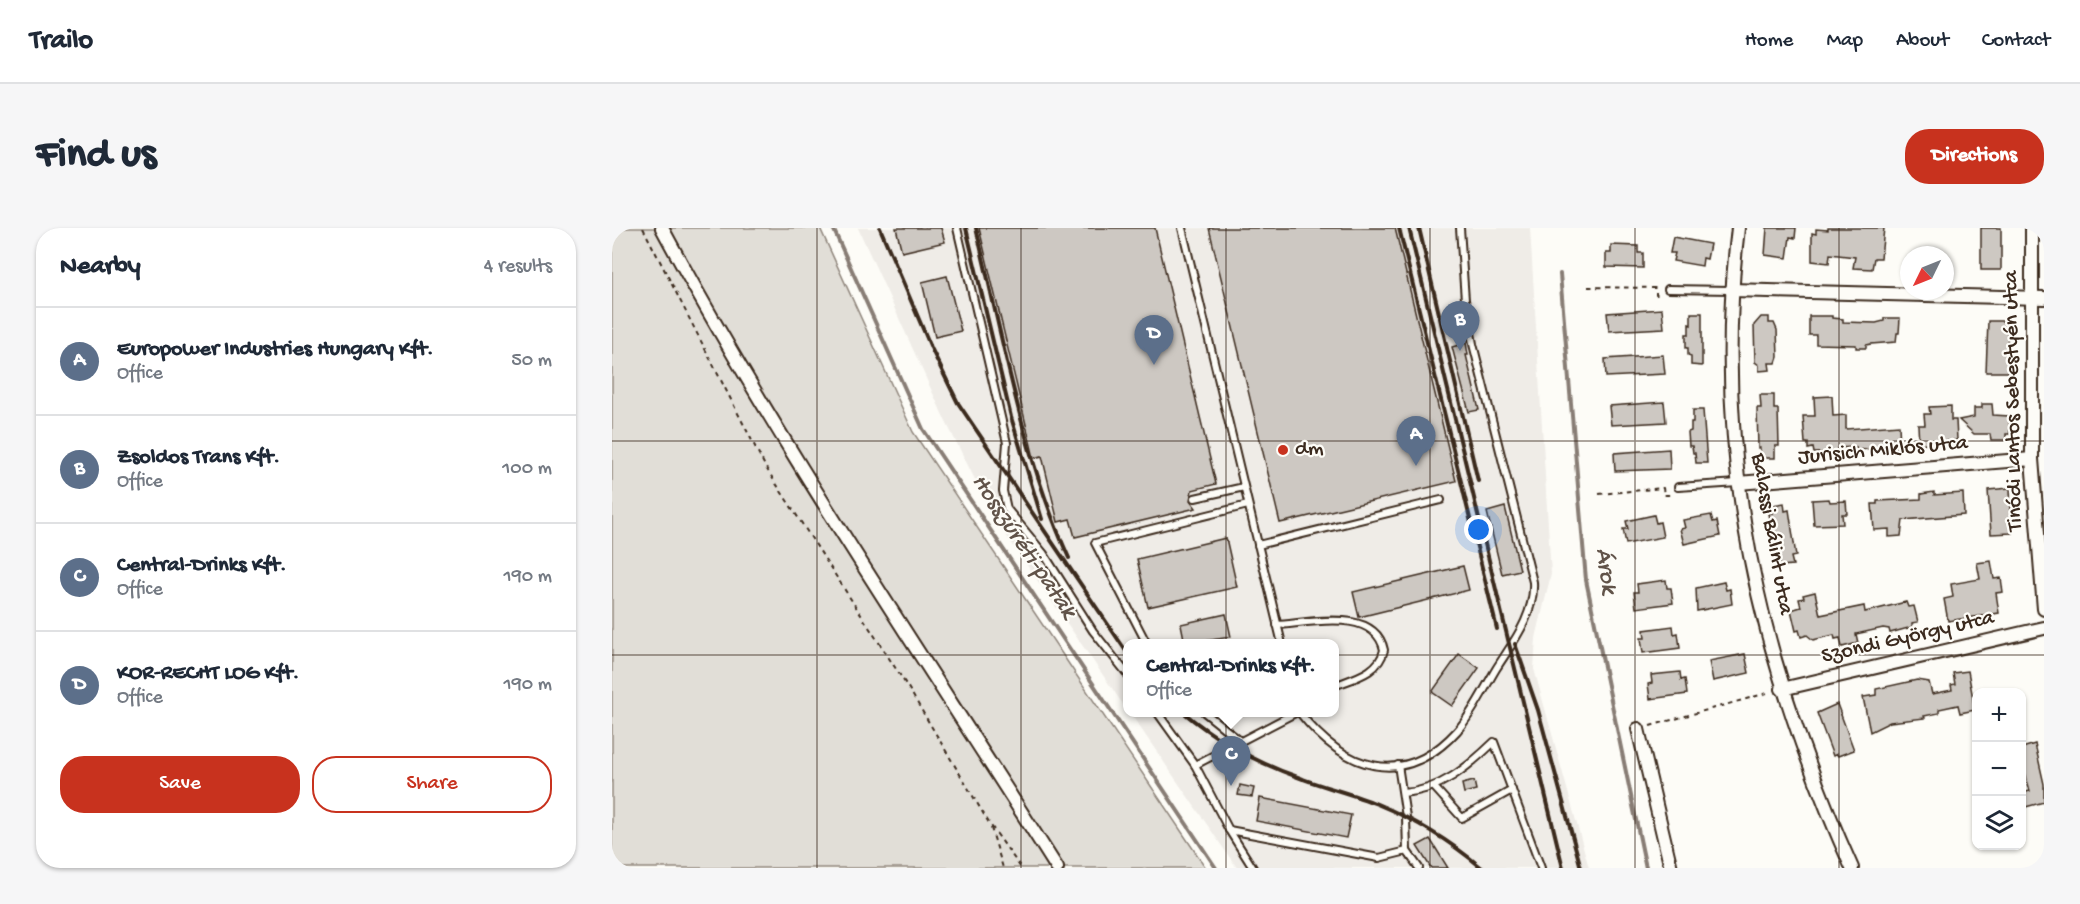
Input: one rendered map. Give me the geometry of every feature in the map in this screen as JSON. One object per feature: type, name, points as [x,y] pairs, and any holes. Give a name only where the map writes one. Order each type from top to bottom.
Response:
[{"type":"street","points":[[662,228],[720,335],[764,409],[892,613],[1057,868]]},
{"type":"street","name":"Balassi Bálint utca","points":[[1738,228],[1731,290],[1730,390],[1738,483],[1754,584],[1782,689],[1828,815],[1852,868]]},
{"type":"street","name":"Tinódi Lantos Sebestyén utca","points":[[2032,228],[2038,298],[2032,459],[2044,609]]},
{"type":"street","points":[[1731,290],[2038,298]]},
{"type":"street","name":"Jurisich Miklós utca","points":[[1738,483],[2032,459]]},
{"type":"street","name":"Szondi György utca","points":[[1782,689],[2044,628]]},
{"type":"street","points":[[1638,729],[1671,868]]},
{"type":"lane","points":[[957,228],[1007,443],[1003,491],[1007,509],[1044,554],[1093,631],[1123,669]]},
{"type":"lane","points":[[1182,228],[1281,639]]},
{"type":"lane","points":[[1302,717],[1339,753],[1369,766],[1398,765],[1429,753],[1457,731],[1521,630],[1531,605],[1534,590],[1473,344],[1465,300],[1460,228]]},
{"type":"lane","points":[[1668,289],[1731,290]]},
{"type":"lane","points":[[1678,487],[1738,483]]},
{"type":"lane","points":[[1196,498],[1244,487]]},
{"type":"lane","points":[[1258,545],[1441,500]]},
{"type":"lane","points":[[1144,639],[1095,543],[1248,505]]},
{"type":"lane","points":[[1277,625],[1359,623],[1377,633],[1384,650],[1380,663],[1339,684]]},
{"type":"lane","points":[[1161,717],[1195,765],[1229,830],[1253,868]]},
{"type":"lane","points":[[1210,717],[1239,740]]},
{"type":"lane","points":[[1195,765],[1239,740],[1287,717]]},
{"type":"lane","points":[[1403,793],[1434,787],[1472,763],[1494,742],[1540,868]]},
{"type":"lane","points":[[1398,765],[1403,793],[1407,851],[1419,868]]},
{"type":"lane","points":[[1434,787],[1462,818],[1512,790]]},
{"type":"lane","points":[[1229,830],[1379,858],[1407,851]]},
{"type":"path","points":[[643,228],[766,468],[909,689],[989,823],[1021,868]]},
{"type":"path","points":[[1588,287],[1656,288]]},
{"type":"path","points":[[1599,494],[1663,488],[1664,495]]},
{"type":"path","points":[[1638,729],[1782,689]]},
{"type":"path","points":[[989,823],[1003,868]]},
{"type":"shaded area","points":[[612,228],[820,228],[913,432],[1206,868],[612,868]]},
{"type":"shaded area","points":[[858,228],[1530,228],[1551,574],[1536,638],[1534,669],[1589,868],[1237,868],[1133,717],[1339,717],[1339,639],[1123,639],[1123,704],[995,519],[945,420]]},
{"type":"building","points":[[896,228],[941,228],[945,242],[902,252]]},
{"type":"building","points":[[979,228],[1155,228],[1216,484],[1192,490],[1190,500],[1196,508],[1075,537],[1070,519],[1058,522],[1042,456],[1034,458]]},
{"type":"building","points":[[1209,228],[1395,228],[1456,481],[1280,523]]},
{"type":"building","points":[[1767,228],[1796,228],[1795,238],[1790,237],[1787,258],[1765,255]]},
{"type":"building","points":[[1828,228],[1884,228],[1881,258],[1874,258],[1872,269],[1853,268],[1855,257],[1830,254],[1829,263],[1812,261],[1812,233],[1816,234],[1816,229],[1828,230]]},
{"type":"building","points":[[1981,228],[2001,228],[2001,270],[1981,270]]},
{"type":"building","points":[[1673,237],[1710,244],[1707,259],[1703,258],[1702,266],[1673,261],[1675,253],[1670,253]]},
{"type":"building","points":[[1611,245],[1638,246],[1638,253],[1643,253],[1643,268],[1606,267],[1606,253],[1611,253]]},
{"type":"building","points":[[947,276],[961,331],[935,337],[922,282]]},
{"type":"building","points":[[1662,309],[1664,328],[1609,331],[1607,313]]},
{"type":"building","points":[[1691,313],[1702,313],[1702,366],[1691,365],[1691,356],[1688,355],[1688,348],[1686,348],[1686,334],[1689,334]]},
{"type":"building","points":[[1809,316],[1832,316],[1832,318],[1843,319],[1843,322],[1876,323],[1884,321],[1884,318],[1900,318],[1899,333],[1897,333],[1896,342],[1866,345],[1866,348],[1856,348],[1856,345],[1816,344],[1816,335],[1809,335]]},
{"type":"building","points":[[1761,317],[1769,317],[1769,323],[1774,323],[1777,330],[1778,357],[1776,363],[1769,363],[1770,370],[1759,371],[1759,365],[1755,362],[1754,325]]},
{"type":"building","points":[[1988,321],[2007,321],[2009,372],[1986,372]]},
{"type":"building","points":[[1466,343],[1468,355],[1466,355],[1479,410],[1469,412],[1452,347]]},
{"type":"building","points":[[1663,355],[1665,374],[1606,377],[1605,359]]},
{"type":"building","points":[[1760,395],[1774,395],[1774,409],[1778,409],[1779,446],[1775,446],[1775,458],[1760,458],[1757,408],[1761,408]]},
{"type":"building","points":[[1832,396],[1833,416],[1846,415],[1846,429],[1899,425],[1900,447],[1856,450],[1856,447],[1837,448],[1837,452],[1814,453],[1813,448],[1808,449],[1808,443],[1805,443],[1803,416],[1815,416],[1814,397]]},
{"type":"building","points":[[1664,402],[1666,422],[1611,425],[1609,406]]},
{"type":"building","points":[[1982,404],[1992,404],[1993,415],[2009,416],[2010,434],[2006,434],[2006,440],[1991,440],[1990,434],[1974,434],[1959,420],[1974,417],[1974,408],[1982,408]]},
{"type":"building","points":[[1951,406],[1951,420],[1956,420],[1957,440],[1919,445],[1918,425],[1925,425],[1924,414],[1930,414],[1929,407]]},
{"type":"building","points":[[1693,410],[1703,410],[1707,463],[1696,463],[1695,453],[1693,453],[1692,446],[1689,446],[1688,432],[1691,431]]},
{"type":"building","points":[[1669,449],[1670,469],[1615,471],[1614,453]]},
{"type":"building","points":[[2010,488],[2012,533],[1991,534],[1988,490]]},
{"type":"building","points":[[1934,492],[1934,495],[1963,493],[1964,515],[1903,520],[1901,536],[1889,537],[1889,529],[1874,530],[1872,504],[1877,504],[1877,501],[1921,499],[1921,494]]},
{"type":"building","points":[[1829,499],[1830,502],[1846,501],[1847,514],[1842,514],[1843,524],[1814,525],[1812,500]]},
{"type":"building","points":[[1784,503],[1785,511],[1789,510],[1796,556],[1791,557],[1793,565],[1780,566],[1779,559],[1776,560],[1769,513],[1773,513],[1772,505]]},
{"type":"building","points":[[1505,507],[1520,570],[1502,574],[1487,512]]},
{"type":"building","points":[[1654,515],[1656,523],[1660,522],[1663,537],[1626,544],[1623,529],[1628,529],[1626,521]]},
{"type":"building","points":[[1711,515],[1713,522],[1717,521],[1720,536],[1684,544],[1680,529],[1685,528],[1683,520]]},
{"type":"building","points":[[1226,538],[1237,587],[1148,607],[1137,559]]},
{"type":"building","points":[[1991,561],[1994,579],[2001,578],[2003,592],[1996,593],[1999,613],[1948,621],[1944,599],[1953,597],[1951,584],[1980,579],[1977,563]]},
{"type":"building","points":[[1463,566],[1469,590],[1359,617],[1353,592]]},
{"type":"building","points":[[1666,580],[1667,588],[1671,588],[1673,603],[1636,608],[1634,592],[1638,592],[1637,584]]},
{"type":"building","points":[[1724,582],[1726,590],[1730,589],[1732,604],[1697,611],[1696,588]]},
{"type":"building","points":[[1815,592],[1820,615],[1864,606],[1865,612],[1906,602],[1908,607],[1914,606],[1918,622],[1912,623],[1912,627],[1890,633],[1889,629],[1883,628],[1856,634],[1858,643],[1842,647],[1840,638],[1835,639],[1834,635],[1813,640],[1807,635],[1801,637],[1799,630],[1796,631],[1791,610],[1801,607],[1799,599],[1804,598],[1803,595]]},
{"type":"building","points":[[1226,614],[1231,637],[1184,639],[1181,624]]},
{"type":"building","points":[[1673,626],[1674,634],[1678,633],[1680,648],[1643,653],[1641,638],[1645,638],[1644,630]]},
{"type":"building","points":[[1459,654],[1479,668],[1452,706],[1432,692]]},
{"type":"building","points":[[1745,654],[1749,673],[1713,681],[1709,661]]},
{"type":"building","points":[[1968,671],[1972,711],[1960,713],[1958,705],[1939,709],[1939,713],[1924,716],[1925,718],[1890,722],[1870,732],[1863,697],[1876,695],[1876,689],[1917,680],[1929,682],[1932,694],[1952,690],[1951,685],[1955,684],[1953,673]]},
{"type":"building","points":[[1680,672],[1681,680],[1685,679],[1687,694],[1650,699],[1648,684],[1652,683],[1651,675]]},
{"type":"building","points":[[1837,704],[1854,750],[1833,756],[1817,713]]},
{"type":"building","points":[[2035,744],[2044,784],[2044,802],[2026,807],[2026,792],[2030,791],[2026,776],[2026,747]]},
{"type":"building","points":[[1474,781],[1476,790],[1464,793],[1462,784]]},
{"type":"building","points":[[1240,785],[1254,788],[1252,797],[1238,795]]},
{"type":"building","points":[[1260,798],[1351,815],[1346,838],[1256,821]]},
{"type":"building","points":[[1430,839],[1448,868],[1431,868],[1417,846]]},
{"type":"waterway","name":"Hosszúréti-patak","points":[[833,228],[923,429],[1216,868]]},
{"type":"waterway","name":"Árok","points":[[1560,274],[1586,580],[1646,868]]},
{"type":"railway","points":[[880,228],[932,350],[958,403],[1123,647]]},
{"type":"railway","points":[[966,228],[1011,417],[1042,519]]},
{"type":"railway","points":[[976,228],[1026,437],[1038,478],[1069,558]]},
{"type":"railway","points":[[1399,228],[1497,629]]},
{"type":"railway","points":[[1409,228],[1563,868]]},
{"type":"railway","points":[[1419,228],[1478,481]]},
{"type":"railway","points":[[1515,644],[1538,710],[1581,868]]},
{"type":"railway","points":[[1190,717],[1211,733],[1255,759],[1287,773],[1368,800],[1419,824],[1458,849],[1482,868]]},
{"type":"place","name":"Zsoldos Trans Kft.","points":[[1460,351]]},
{"type":"place","name":"KOR-RECHT LOG Kft.","points":[[1154,365]]},
{"type":"place","name":"dm","points":[[1283,450]]},
{"type":"place","name":"Europower Industries Hungary Kft.","points":[[1416,466]]},
{"type":"place","name":"Central-Drinks Kft.","points":[[1231,786]]}]
